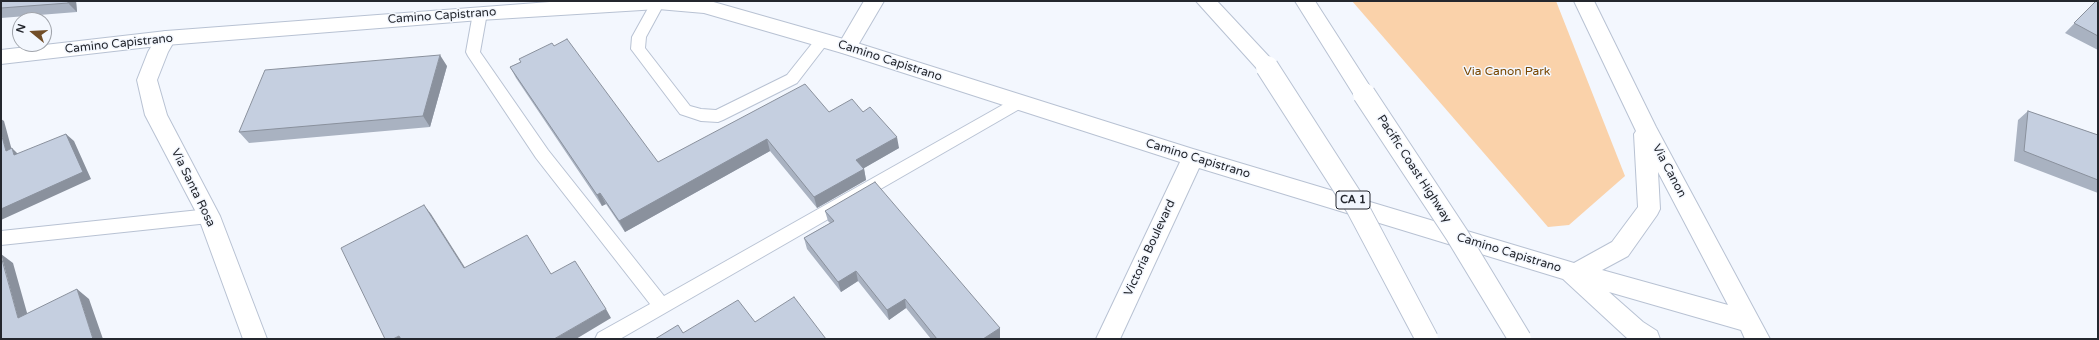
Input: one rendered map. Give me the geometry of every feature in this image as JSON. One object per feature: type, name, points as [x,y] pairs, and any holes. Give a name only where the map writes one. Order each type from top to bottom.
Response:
[{"type":"main road","points":[[847,47],[874,1]]},
{"type":"main road","points":[[1206,1],[1267,66]]},
{"type":"main road","name":"CA 1","points":[[1227,1],[1357,207],[1427,339]]},
{"type":"main road","name":"Pacific Coast Highway","points":[[1304,1],[1457,236],[1520,339]]},
{"type":"main road","name":"Via Canon","points":[[1584,1],[1645,127],[1754,331]]},
{"type":"main road","name":"Camino Capistrano","points":[[1,57],[166,38],[480,13],[658,2],[704,6],[847,47],[1018,103],[1194,158],[1572,272],[1754,331]]},
{"type":"main road","name":"Via Santa Rosa","points":[[166,38],[158,52],[147,80],[156,115],[208,216],[256,339]]},
{"type":"main road","points":[[1645,127],[1649,209],[1620,249],[1572,272],[1634,330],[1648,339]]},
{"type":"main road","name":"Victoria Boulevard","points":[[1108,339],[1194,158]]},
{"type":"lane","points":[[658,2],[639,37],[638,49],[685,110],[701,115],[718,116],[792,79],[823,40]]},
{"type":"lane","points":[[480,13],[473,52],[542,154],[662,306]]},
{"type":"lane","points":[[604,339],[1018,103]]},
{"type":"lane","points":[[1,238],[208,216]]},
{"type":"green space","name":"Via Canon Park","points":[[1352,1],[1556,1],[1625,176],[1569,225],[1548,227]]},
{"type":"building","points":[[1,1],[68,1],[68,3],[1,8]]},
{"type":"building","points":[[2096,1],[2098,1],[2098,36],[2074,23]]},
{"type":"building","points":[[567,39],[658,162],[805,84],[829,112],[852,99],[863,112],[870,107],[897,137],[856,160],[864,169],[814,197],[767,139],[619,221],[600,193],[597,195],[510,67],[521,62],[519,59],[552,43],[554,46]]},
{"type":"building","points":[[440,55],[423,116],[239,132],[265,70]]},
{"type":"building","points":[[2028,111],[2098,135],[2098,180],[2024,151]]},
{"type":"building","points":[[1,133],[6,151],[12,148],[14,155],[66,134],[83,172],[1,209]]},
{"type":"building","points":[[875,182],[1000,328],[983,339],[937,339],[905,299],[887,310],[856,271],[838,282],[804,238],[834,221],[825,211]]},
{"type":"building","points":[[424,205],[464,268],[527,235],[551,274],[575,261],[606,309],[554,339],[401,339],[399,336],[393,339],[385,339],[341,248]]},
{"type":"building","points":[[1,256],[18,318],[77,289],[93,339],[1,339]]},
{"type":"building","points":[[794,297],[826,339],[655,339],[678,325],[683,333],[738,300],[755,322]]}]
